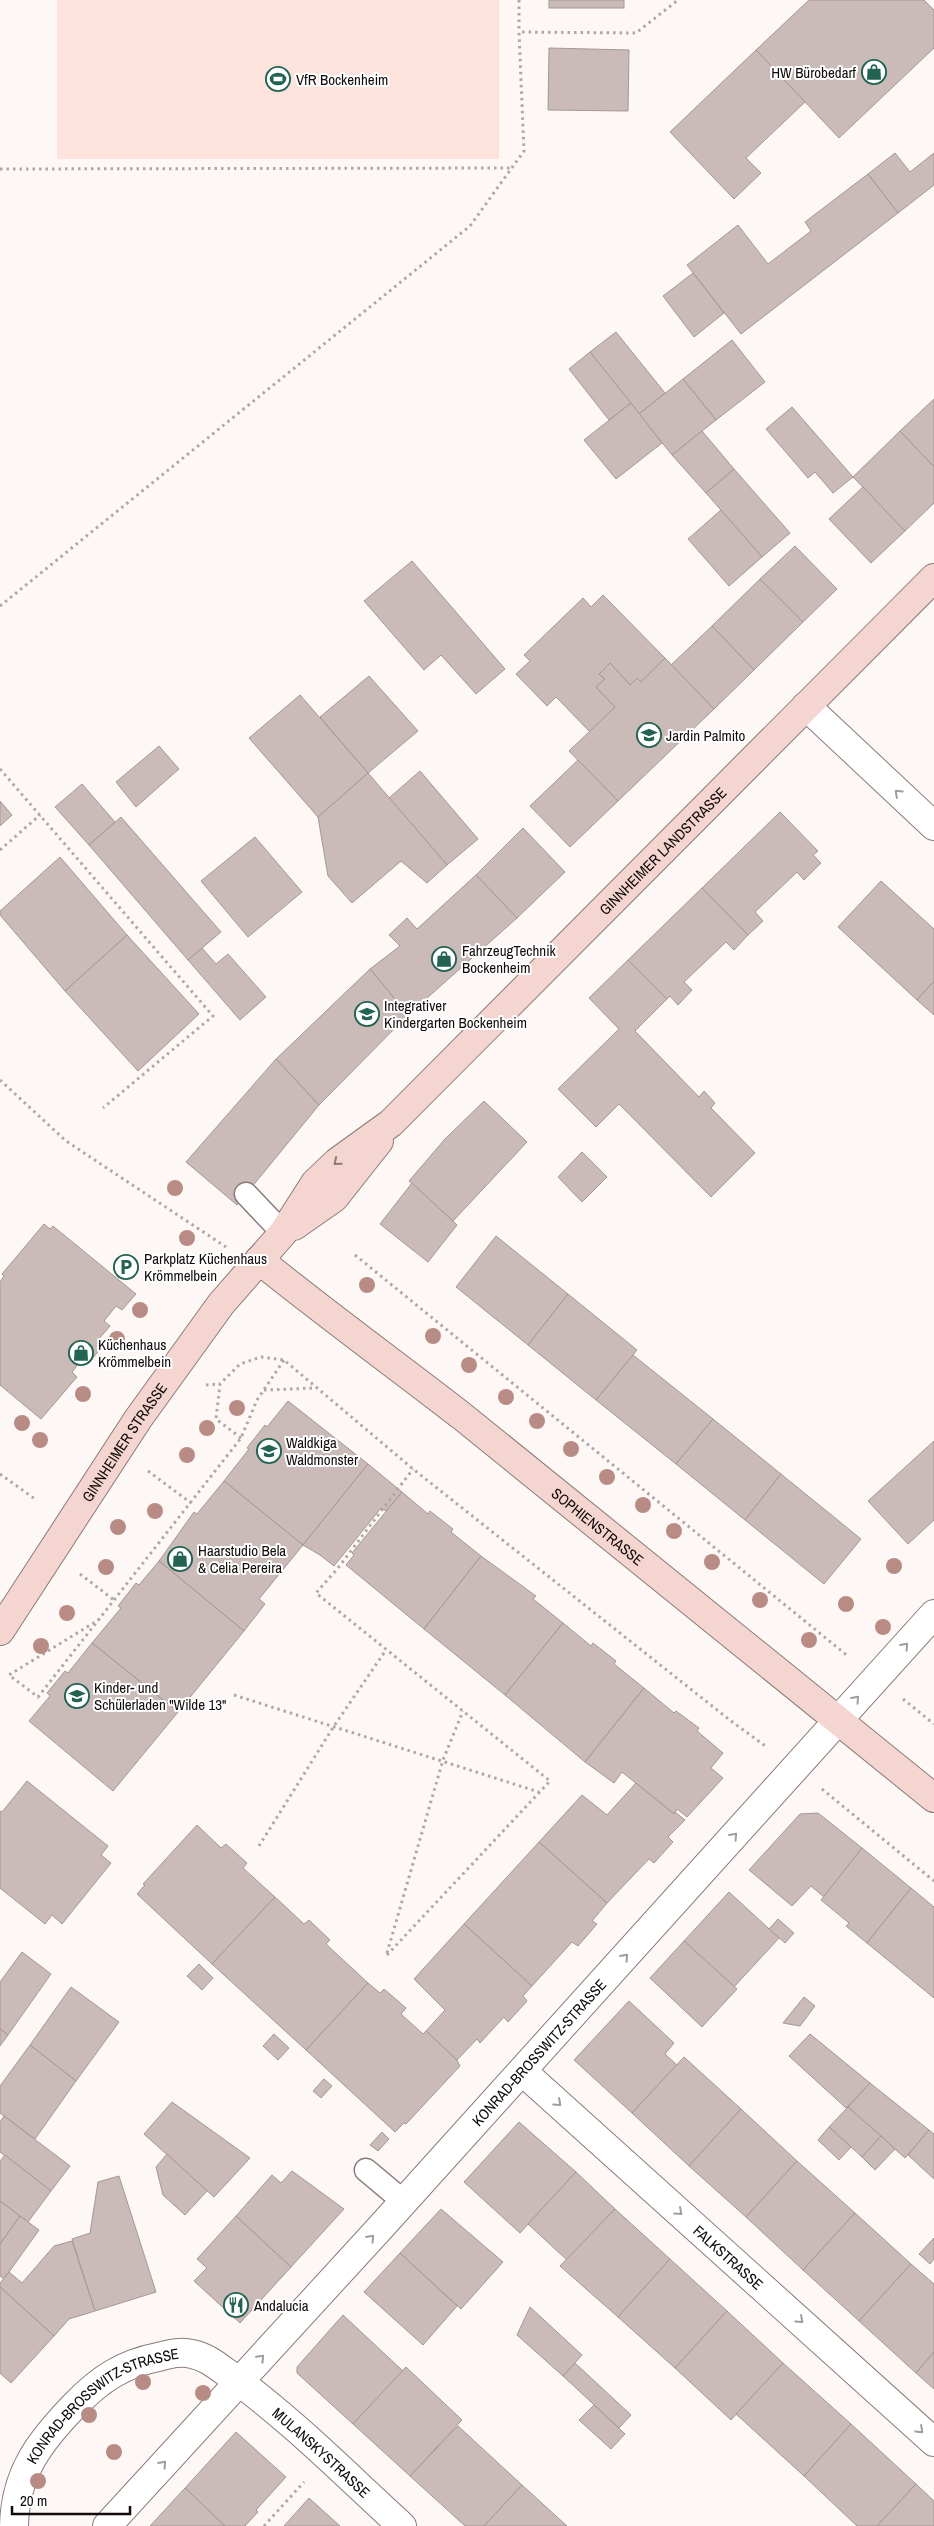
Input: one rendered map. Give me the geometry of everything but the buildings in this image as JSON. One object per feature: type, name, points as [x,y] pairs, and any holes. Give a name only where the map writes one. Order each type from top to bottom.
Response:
[{"type":"main road","name":"GINNHEIMER LANDSTRASSE","points":[[259,1260],[283,1233],[315,1183],[336,1162],[391,1123],[934,578]]},
{"type":"main road","name":"GINNHEIMER STRASSE","points":[[0,1632],[159,1388],[221,1304],[259,1260]]},
{"type":"main road","name":"SOPHIENSTRASSE","points":[[259,1260],[328,1316],[385,1356],[464,1417],[934,1798]]},
{"type":"street","points":[[806,706],[934,826]]},
{"type":"street","name":"KONRAD-BROSSWITZ-STRASSE","points":[[107,2526],[522,2071],[934,1614]]},
{"type":"street","name":"FALKSTRASSE","points":[[522,2071],[934,2442]]},
{"type":"street","name":"KONRAD-BROSSWITZ-STRASSE","points":[[14,2526],[17,2493],[36,2449],[47,2434],[88,2392],[113,2372],[131,2363],[183,2352],[195,2354],[211,2361],[238,2381]]},
{"type":"street","name":"MULANSKYSTRASSE","points":[[238,2381],[261,2398],[402,2526]]},
{"type":"lane","points":[[246,1194],[283,1233]]},
{"type":"lane","points":[[366,2170],[403,2201]]},
{"type":"path","points":[[0,606],[470,226],[524,151],[519,0]]},
{"type":"path","points":[[519,32],[636,33],[678,0]]},
{"type":"path","points":[[0,169],[512,168]]},
{"type":"path","points":[[0,769],[213,1016],[102,1108]]},
{"type":"path","points":[[0,850],[40,815]]},
{"type":"path","points":[[0,1080],[66,1141],[226,1247]]},
{"type":"path","points":[[355,1255],[851,1660]]},
{"type":"path","points":[[241,1438],[216,1419],[220,1384],[240,1364],[261,1357],[284,1360],[413,1469],[715,1709],[773,1751]]},
{"type":"path","points":[[100,1619],[9,1675],[38,1697],[100,1619],[114,1600],[191,1503],[241,1438],[257,1400],[284,1360]]},
{"type":"path","points":[[207,1385],[220,1384]]},
{"type":"path","points":[[263,1390],[316,1388]]},
{"type":"path","points":[[413,1469],[338,1568],[316,1593],[463,1711],[550,1782],[387,1955],[443,1760],[463,1711]]},
{"type":"path","points":[[148,1470],[191,1503]]},
{"type":"path","points":[[0,1474],[35,1499]]},
{"type":"path","points":[[77,1572],[114,1600]]},
{"type":"path","points":[[259,1846],[334,1726],[386,1650]]},
{"type":"path","points":[[234,1695],[539,1792]]},
{"type":"path","points":[[899,1696],[934,1724]]},
{"type":"path","points":[[817,1785],[934,1881]]},
{"type":"path","points":[[264,2526],[305,2481]]},
{"type":"shaded area","name":"VfR Bockenheim","points":[[57,0],[499,0],[499,159],[57,159]]},
{"type":"place","name":"HW Bürobedarf","points":[[874,72]]},
{"type":"place","name":"VfR Bockenheim","points":[[278,79]]},
{"type":"place","name":"Jardin Palmito","points":[[649,735]]},
{"type":"place","name":"FahrzeugTechnik Bockenheim","points":[[444,959]]},
{"type":"place","name":"Integrativer Kindergarten Bockenheim","points":[[367,1014]]},
{"type":"place","name":"Parkplatz Küchenhaus Krömmelbein","points":[[126,1267]]},
{"type":"place","name":"Küchenhaus Krömmelbein","points":[[81,1353]]},
{"type":"place","name":"Waldkiga Waldmonster","points":[[269,1451]]},
{"type":"place","name":"Haarstudio Bela & Celia Pereira","points":[[180,1559]]},
{"type":"place","name":"Kinder- und Schülerladen \"Wilde 13\"","points":[[77,1696]]},
{"type":"place","name":"Andalucia","points":[[236,2305]]}]
